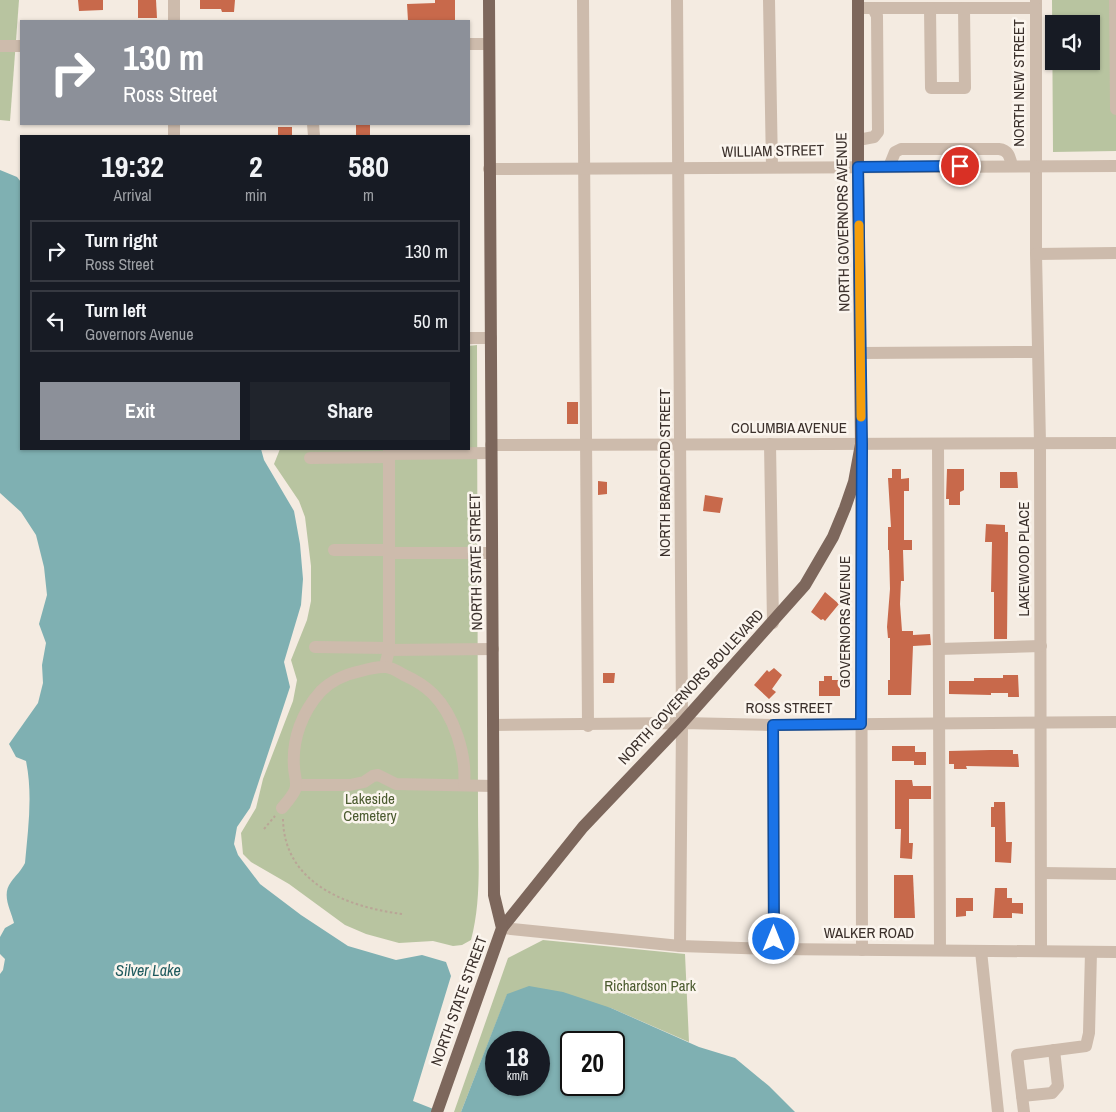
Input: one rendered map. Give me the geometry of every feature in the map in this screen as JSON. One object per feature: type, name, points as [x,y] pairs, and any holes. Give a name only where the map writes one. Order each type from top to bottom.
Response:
[{"type":"main road","name":"NORTH STATE STREET","points":[[438,1110],[502,928],[494,895],[489,0]]},
{"type":"main road","name":"NORTH GOVERNORS AVENUE","points":[[859,4],[858,167],[862,444]]},
{"type":"main road","name":"NORTH GOVERNORS BOULEVARD","points":[[502,928],[583,827],[682,723],[805,585],[833,537],[854,482],[862,444]]},
{"type":"street","points":[[174,0],[174,20]]},
{"type":"street","points":[[584,0],[588,726]]},
{"type":"street","name":"NORTH BRADFORD STREET","points":[[677,0],[680,169],[682,723],[680,946]]},
{"type":"street","points":[[770,0],[772,167]]},
{"type":"street","points":[[1115,0],[1116,109]]},
{"type":"street","points":[[859,4],[874,8],[930,8],[948,4],[964,8],[1036,4]]},
{"type":"street","name":"NORTH NEW STREET","points":[[1036,4],[1036,166]]},
{"type":"street","points":[[858,140],[874,138],[878,132],[877,16],[874,8]]},
{"type":"street","points":[[930,8],[931,88],[965,88],[964,8]]},
{"type":"street","points":[[470,44],[489,44]]},
{"type":"street","points":[[0,46],[20,46]]},
{"type":"street","name":"LAKEWOOD PLACE","points":[[1036,166],[1040,443],[1041,951]]},
{"type":"street","name":"WILLIAM STREET","points":[[490,169],[1116,166]]},
{"type":"street","points":[[1036,254],[1116,253]]},
{"type":"street","points":[[470,338],[491,338]]},
{"type":"street","points":[[861,353],[1038,352]]},
{"type":"street","name":"COLUMBIA AVENUE","points":[[470,450],[586,445],[1116,443]]},
{"type":"street","points":[[770,444],[773,623]]},
{"type":"street","name":"GOVERNORS AVENUE","points":[[862,444],[862,950]]},
{"type":"street","points":[[938,444],[940,950]]},
{"type":"street","name":"COLUMBIA AVENUE","points":[[310,458],[466,450]]},
{"type":"street","points":[[385,666],[389,649],[389,453]]},
{"type":"street","points":[[334,550],[492,553]]},
{"type":"street","points":[[939,649],[1041,646]]},
{"type":"street","points":[[315,647],[493,649]]},
{"type":"street","points":[[283,807],[296,785],[294,765],[296,740],[302,720],[312,702],[339,678],[351,673],[385,666],[417,681],[433,694],[441,704],[459,746],[464,767],[464,785]]},
{"type":"street","name":"ROSS STREET","points":[[493,726],[588,726],[682,723],[773,725],[1116,722]]},
{"type":"street","points":[[773,725],[774,949]]},
{"type":"street","points":[[296,785],[350,784],[364,782],[378,775],[396,784],[493,786]]},
{"type":"street","points":[[1041,873],[1116,874]]},
{"type":"street","name":"WALKER ROAD","points":[[502,928],[680,946],[774,949],[1116,952]]},
{"type":"street","points":[[981,951],[998,1112]]},
{"type":"street","points":[[1024,1112],[1017,1055],[1086,1046],[1089,1033],[1091,952]]},
{"type":"street","points":[[1022,1096],[1052,1092],[1058,1086],[1054,1050]]},
{"type":"path","points":[[264,829],[283,807]]},
{"type":"path","points":[[283,807],[284,829],[288,843],[301,869],[310,879],[322,888],[352,904],[402,914]]},
{"type":"green space","points":[[0,0],[19,0],[10,121],[0,120]]},
{"type":"green space","points":[[1052,0],[1116,0],[1116,151],[1053,152],[1052,70],[1100,70],[1100,15],[1052,15]]},
{"type":"green space","name":"Lakeside Cemetery","points":[[477,345],[479,860],[477,909],[471,940],[462,945],[453,946],[433,941],[399,943],[366,934],[345,925],[289,884],[251,862],[243,854],[241,833],[256,808],[263,779],[293,701],[297,680],[291,660],[307,620],[311,601],[311,566],[305,517],[299,501],[274,464],[280,450],[470,450],[470,346]]},
{"type":"green space","name":"Richardson Park","points":[[543,940],[685,954],[689,1042],[611,1008],[507,995],[493,1031],[485,1031],[485,1051],[461,1112],[454,1112],[508,958]]},
{"type":"water","name":"Silver Lake","points":[[0,170],[17,177],[20,181],[20,450],[261,450],[264,460],[294,511],[300,544],[303,579],[301,605],[284,662],[290,687],[250,808],[237,827],[234,844],[238,855],[260,884],[301,915],[348,946],[396,960],[422,955],[446,962],[451,976],[413,1101],[441,1112],[0,1112],[0,974],[3,970],[5,959],[0,954],[0,937],[5,928],[14,923],[7,892],[11,882],[25,863],[29,812],[29,786],[26,761],[16,757],[9,744],[38,703],[43,683],[42,665],[46,643],[39,624],[47,595],[44,567],[36,535],[21,512],[0,493]]},
{"type":"water","points":[[529,986],[563,992],[611,1008],[699,1047],[735,1058],[769,1086],[795,1112],[461,1112],[485,1050],[485,1096],[550,1096],[550,1031],[493,1031],[507,994]]},
{"type":"building","points":[[78,0],[103,0],[103,10],[79,11]]},
{"type":"building","points":[[138,0],[156,0],[157,18],[138,18]]},
{"type":"building","points":[[200,0],[235,0],[234,12],[222,12],[221,9],[200,9]]},
{"type":"building","points":[[435,0],[455,0],[455,20],[408,20],[407,4],[435,3]]},
{"type":"building","points":[[356,125],[370,125],[370,135],[356,135]]},
{"type":"building","points":[[278,127],[292,127],[292,135],[278,135]]},
{"type":"building","points":[[567,402],[578,402],[578,424],[567,424]]},
{"type":"building","points":[[892,469],[901,469],[901,479],[909,478],[909,491],[904,491],[904,540],[912,540],[912,550],[903,550],[904,581],[901,581],[900,604],[902,631],[913,631],[913,635],[930,634],[931,645],[913,646],[911,695],[888,695],[890,638],[888,638],[887,627],[890,589],[888,527],[891,527],[888,478],[892,478]]},
{"type":"building","points":[[947,469],[964,469],[964,490],[960,492],[960,505],[949,505],[949,499],[946,499]]},
{"type":"building","points":[[1000,472],[1017,472],[1018,488],[1000,488]]},
{"type":"building","points":[[598,481],[607,482],[607,494],[598,495]]},
{"type":"building","points":[[705,495],[723,498],[720,513],[703,511]]},
{"type":"building","points":[[986,524],[1005,525],[1005,532],[1008,532],[1007,639],[994,639],[994,592],[991,592],[992,542],[985,542]]},
{"type":"building","points":[[825,592],[839,604],[825,621],[811,612]]},
{"type":"building","points":[[774,668],[782,675],[772,689],[776,692],[769,699],[754,685],[767,670],[769,672]]},
{"type":"building","points":[[603,673],[615,673],[614,683],[603,683]]},
{"type":"building","points":[[1003,675],[1018,675],[1019,697],[1008,697],[1008,693],[991,693],[991,695],[949,694],[949,681],[974,681],[974,678],[1003,678]]},
{"type":"building","points":[[824,676],[832,676],[832,680],[840,680],[840,696],[819,696],[819,681],[824,681]]},
{"type":"building","points":[[892,746],[915,746],[915,752],[926,752],[926,765],[914,765],[914,761],[892,761]]},
{"type":"building","points":[[1013,750],[1013,754],[1018,754],[1019,767],[966,766],[967,769],[954,769],[954,764],[949,764],[949,751]]},
{"type":"building","points":[[895,780],[912,780],[913,786],[931,786],[931,799],[909,799],[909,843],[913,843],[912,859],[900,858],[901,829],[895,829]]},
{"type":"building","points":[[994,802],[1005,802],[1006,842],[1012,842],[1011,863],[995,862],[995,827],[991,827],[991,807],[994,807]]},
{"type":"building","points":[[894,875],[913,875],[915,918],[894,918]]},
{"type":"building","points":[[995,888],[1007,888],[1007,898],[1012,898],[1012,903],[1023,903],[1023,914],[1012,913],[1012,918],[993,918]]},
{"type":"building","points":[[956,898],[973,898],[973,911],[966,911],[966,916],[956,917]]},
{"type":"slow traffic","points":[[859,225],[861,417]]},
{"type":"route","points":[[774,939],[773,725],[861,724],[862,444],[858,167],[960,166]]}]
